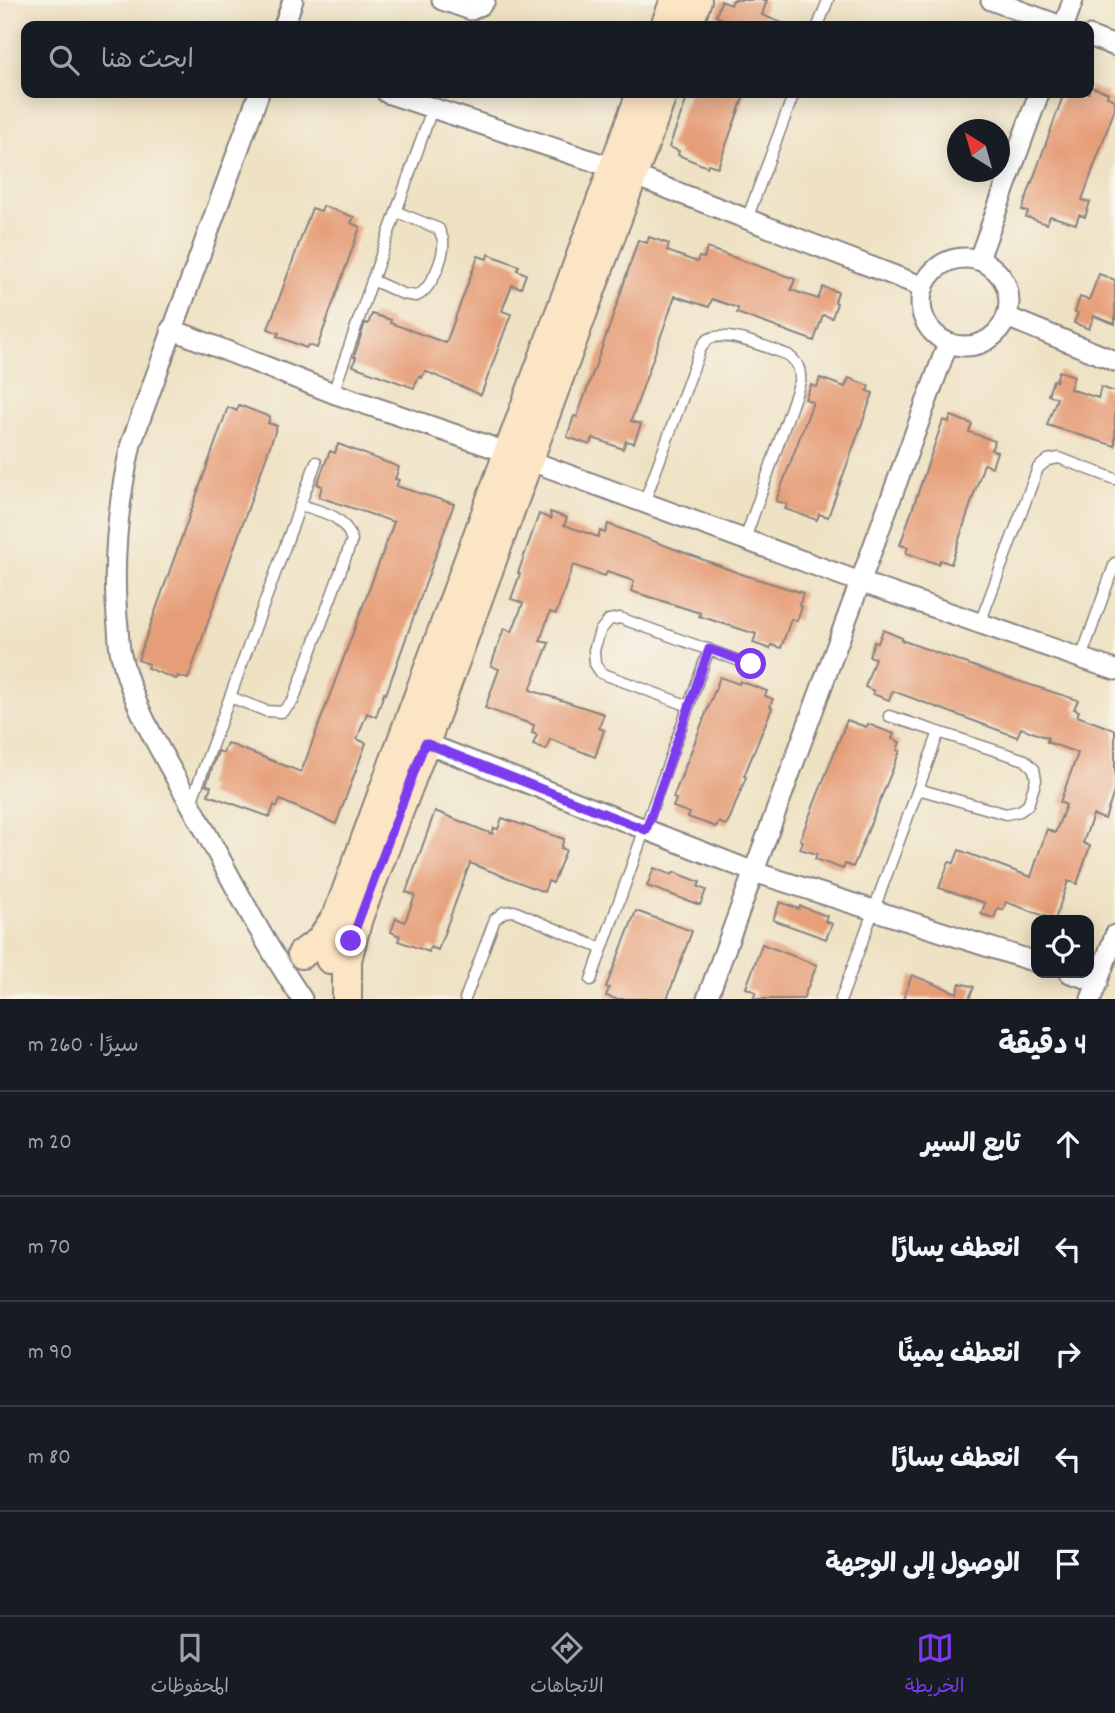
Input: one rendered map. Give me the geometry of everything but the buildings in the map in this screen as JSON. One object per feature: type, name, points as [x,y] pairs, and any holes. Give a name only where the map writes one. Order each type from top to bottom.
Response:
[{"type":"street","points":[[286,21],[293,0]]},
{"type":"street","points":[[442,0],[471,10],[485,0]]},
{"type":"street","points":[[667,21],[675,0]]},
{"type":"street","points":[[690,21],[697,0]]},
{"type":"street","points":[[991,0],[1048,21]]},
{"type":"street","points":[[1064,21],[1073,0]]},
{"type":"street","points":[[1094,38],[1115,46]]},
{"type":"street","points":[[257,98],[131,444],[119,494],[114,550],[116,601],[121,655],[137,701],[268,948],[302,999]]},
{"type":"street","points":[[401,98],[624,172],[924,287]]},
{"type":"street","points":[[624,172],[640,98]]},
{"type":"street","points":[[329,999],[339,959],[358,918],[414,739],[624,172],[661,98]]},
{"type":"street","points":[[979,259],[1038,98]]},
{"type":"street","points":[[964,257],[979,259],[1002,276],[1010,303],[1000,330],[983,342],[962,347],[935,335],[926,323],[921,309],[924,287],[936,268],[949,260],[964,257]]},
{"type":"street","points":[[1007,317],[1115,360]]},
{"type":"street","points":[[171,329],[333,393],[519,457],[860,582],[1115,670]]},
{"type":"street","points":[[707,999],[948,343]]},
{"type":"street","points":[[414,739],[754,872],[1031,960]]},
{"type":"street","points":[[302,954],[320,941],[338,914],[414,739]]},
{"type":"street","points":[[338,914],[339,959],[347,999]]},
{"type":"street","points":[[1077,978],[1095,990],[1115,935]]},
{"type":"street","points":[[268,948],[339,959]]},
{"type":"lane","points":[[820,21],[828,0]]},
{"type":"lane","points":[[747,219],[792,98]]},
{"type":"lane","points":[[333,393],[432,109]]},
{"type":"lane","points":[[373,280],[403,294],[416,296],[429,288],[438,265],[443,241],[439,229],[397,212]]},
{"type":"lane","points":[[644,503],[700,350],[707,339],[729,336],[788,355],[796,361],[801,371],[800,382],[745,539]]},
{"type":"lane","points":[[980,623],[1038,467],[1048,460],[1059,458],[1115,480]]},
{"type":"lane","points":[[191,804],[316,462]]},
{"type":"lane","points":[[230,697],[266,712],[282,712],[293,701],[298,689],[352,540],[348,527],[338,518],[301,505]]},
{"type":"lane","points":[[1081,658],[1115,563]]},
{"type":"lane","points":[[689,706],[601,673],[595,664],[594,650],[600,631],[609,620],[620,618],[751,664]]},
{"type":"lane","points":[[591,980],[709,649]]},
{"type":"lane","points":[[889,716],[1025,760],[1034,769],[1036,780],[1028,805],[1020,811],[1006,814],[918,789]]},
{"type":"lane","points":[[841,999],[939,732]]},
{"type":"lane","points":[[465,999],[495,919],[504,912],[514,911],[602,949]]},
{"type":"route","points":[[351,941],[425,743],[646,830],[709,649],[751,664]]}]
